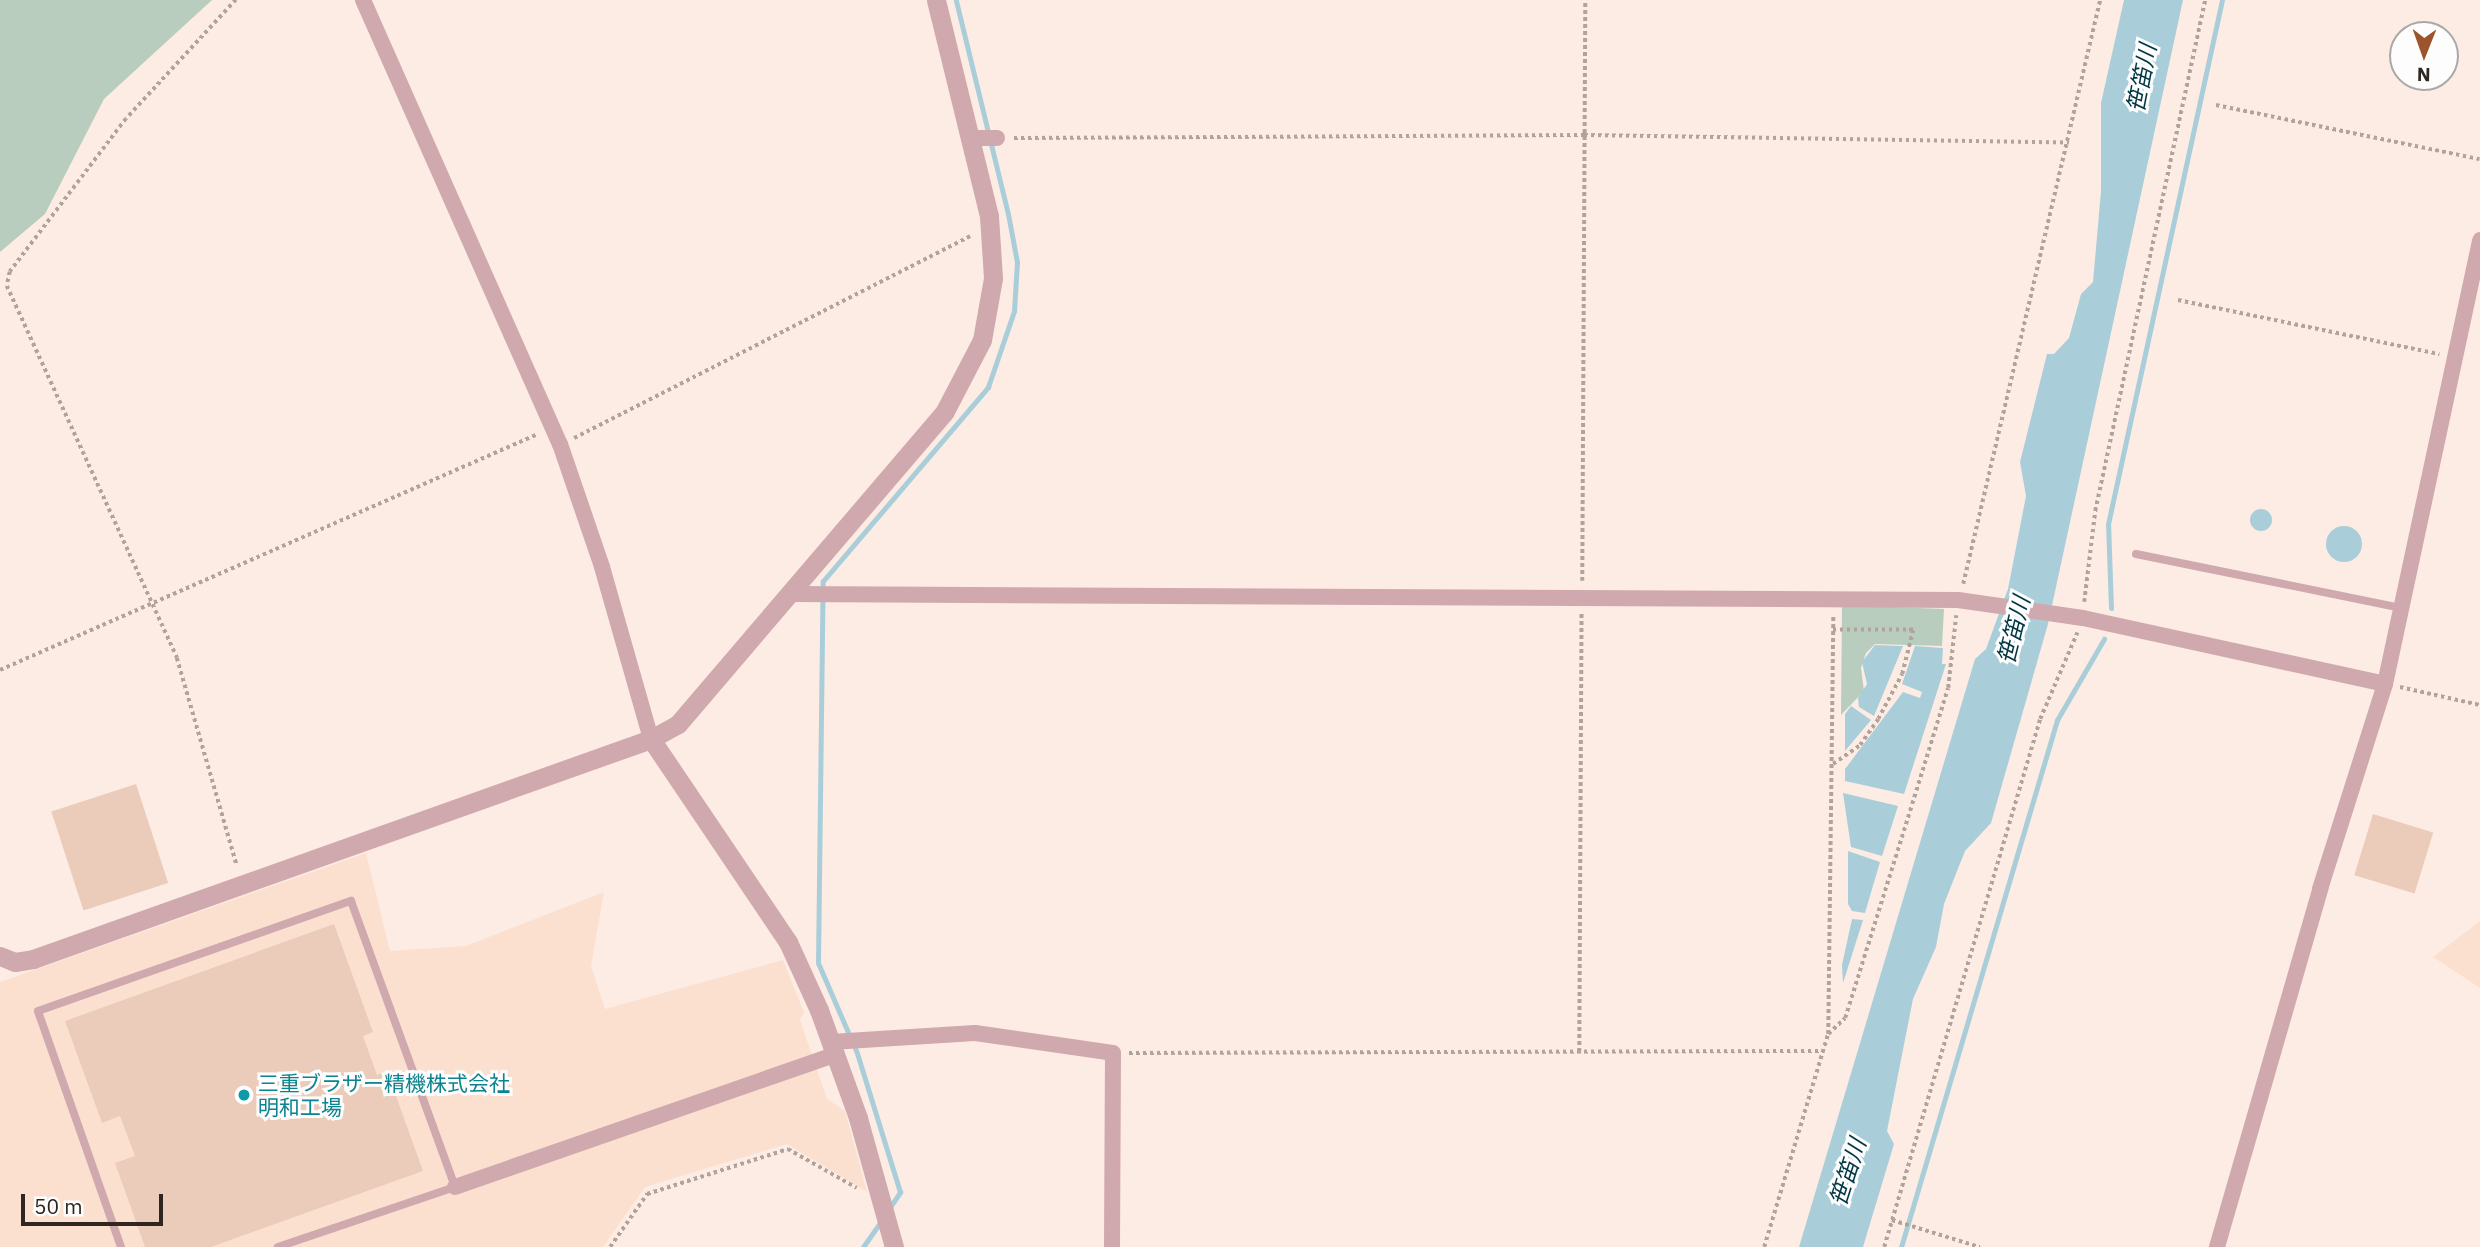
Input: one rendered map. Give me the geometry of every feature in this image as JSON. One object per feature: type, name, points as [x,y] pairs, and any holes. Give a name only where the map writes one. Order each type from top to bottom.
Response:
[{"type":"street","points":[[363,0],[560,444],[586,514],[651,738],[772,915],[837,1046],[892,1238]]},
{"type":"street","points":[[3,961],[27,961],[651,738],[678,724],[945,411],[967,377],[992,303],[990,226],[983,138],[936,0]]},
{"type":"street","points":[[2217,1247],[2320,889],[2385,684],[2480,240]]},
{"type":"street","points":[[790,594],[1582,596],[1961,601],[2082,618],[2385,684]]},
{"type":"street","points":[[455,1187],[864,1038],[975,1033],[1113,1053],[1112,1247]]},
{"type":"lane","points":[[2136,554],[2401,608]]},
{"type":"lane","points":[[121,1247],[38,1011],[351,901],[455,1187],[278,1247]]},
{"type":"path","points":[[236,0],[126,119],[10,272],[7,286],[177,658],[243,884]]},
{"type":"path","points":[[1578,1052],[1585,0]]},
{"type":"path","points":[[1828,1034],[1845,1018],[1948,688],[1961,601],[2100,0]]},
{"type":"path","points":[[1884,1247],[2040,719],[2082,618],[2095,511],[2205,0]]},
{"type":"path","points":[[2216,105],[2480,159]]},
{"type":"path","points":[[983,138],[1584,135],[2069,143]]},
{"type":"path","points":[[560,444],[990,226]]},
{"type":"path","points":[[2178,300],[2455,358]]},
{"type":"path","points":[[0,670],[150,600],[552,427]]},
{"type":"path","points":[[1764,1247],[1828,1034],[1833,600]]},
{"type":"path","points":[[1833,630],[1913,631],[1913,645],[1902,674],[1878,719],[1860,746],[1833,764]]},
{"type":"path","points":[[2385,684],[2480,705]]},
{"type":"path","points":[[1113,1053],[1823,1051]]},
{"type":"path","points":[[610,1247],[647,1194],[788,1149],[882,1201]]},
{"type":"path","points":[[1892,1220],[1980,1247]]},
{"type":"shaded area","points":[[366,853],[390,951],[466,946],[604,892],[591,966],[605,1009],[783,960],[804,1012],[800,1020],[827,1099],[845,1111],[867,1192],[787,1144],[645,1187],[603,1247],[0,1247],[0,982]]},
{"type":"shaded area","points":[[2480,921],[2480,988],[2433,957]]},
{"type":"green space","points":[[0,0],[212,0],[104,99],[45,214],[0,252]]},
{"type":"green space","points":[[1842,605],[1944,609],[1942,646],[1875,644],[1866,653],[1861,668],[1864,691],[1841,715]]},
{"type":"water","name":"笹笛川","points":[[2124,0],[2183,0],[2048,624],[1991,823],[1965,851],[1944,904],[1936,947],[1913,999],[1887,1131],[1894,1144],[1863,1247],[1799,1247],[1975,659],[1986,649],[2008,589],[2026,496],[2020,462],[2047,354],[2054,354],[2069,338],[2081,294],[2093,282],[2101,191],[2101,103]]},
{"type":"water","points":[[2261,509],[2269,512],[2272,520],[2269,528],[2261,531],[2253,528],[2250,520],[2253,512]]},
{"type":"water","points":[[2344,526],[2357,531],[2362,544],[2357,557],[2344,562],[2331,557],[2326,544],[2331,531]]},
{"type":"water","points":[[1875,645],[1903,646],[1874,716],[1859,707],[1858,698],[1867,684],[1862,662]]},
{"type":"water","points":[[1915,646],[1943,648],[1942,664],[1946,664],[1904,794],[1845,781],[1845,769],[1903,692],[1920,698],[1922,692],[1902,684]]},
{"type":"water","points":[[1851,706],[1871,720],[1845,751],[1845,714]]},
{"type":"water","points":[[1843,793],[1898,806],[1882,856],[1851,847]]},
{"type":"water","points":[[1848,851],[1880,862],[1865,913],[1852,911],[1848,904]]},
{"type":"water","points":[[1852,919],[1863,920],[1843,983],[1842,965]]},
{"type":"building","points":[[136,784],[168,883],[83,910],[51,812]]},
{"type":"building","points":[[2373,814],[2433,832],[2415,894],[2354,875]]},
{"type":"building","name":"三重ブラザー精機株式会社 明和工場","points":[[334,924],[373,1032],[363,1036],[377,1075],[387,1071],[423,1171],[211,1247],[145,1247],[115,1163],[135,1156],[120,1116],[102,1123],[65,1021]]},
{"type":"waterway","points":[[888,1210],[900,1192],[857,1053],[818,963],[823,581],[988,387],[1014,311],[1017,262],[1008,214],[956,0]]},
{"type":"waterway","points":[[2111,608],[2108,524],[2222,0]]},
{"type":"waterway","points":[[1901,1247],[2057,720],[2104,639]]},
{"type":"waterway","points":[[863,1247],[881,1221]]},
{"type":"place","name":"三重ブラザー精機株式会社 明和工場","points":[[244,1095]]}]
